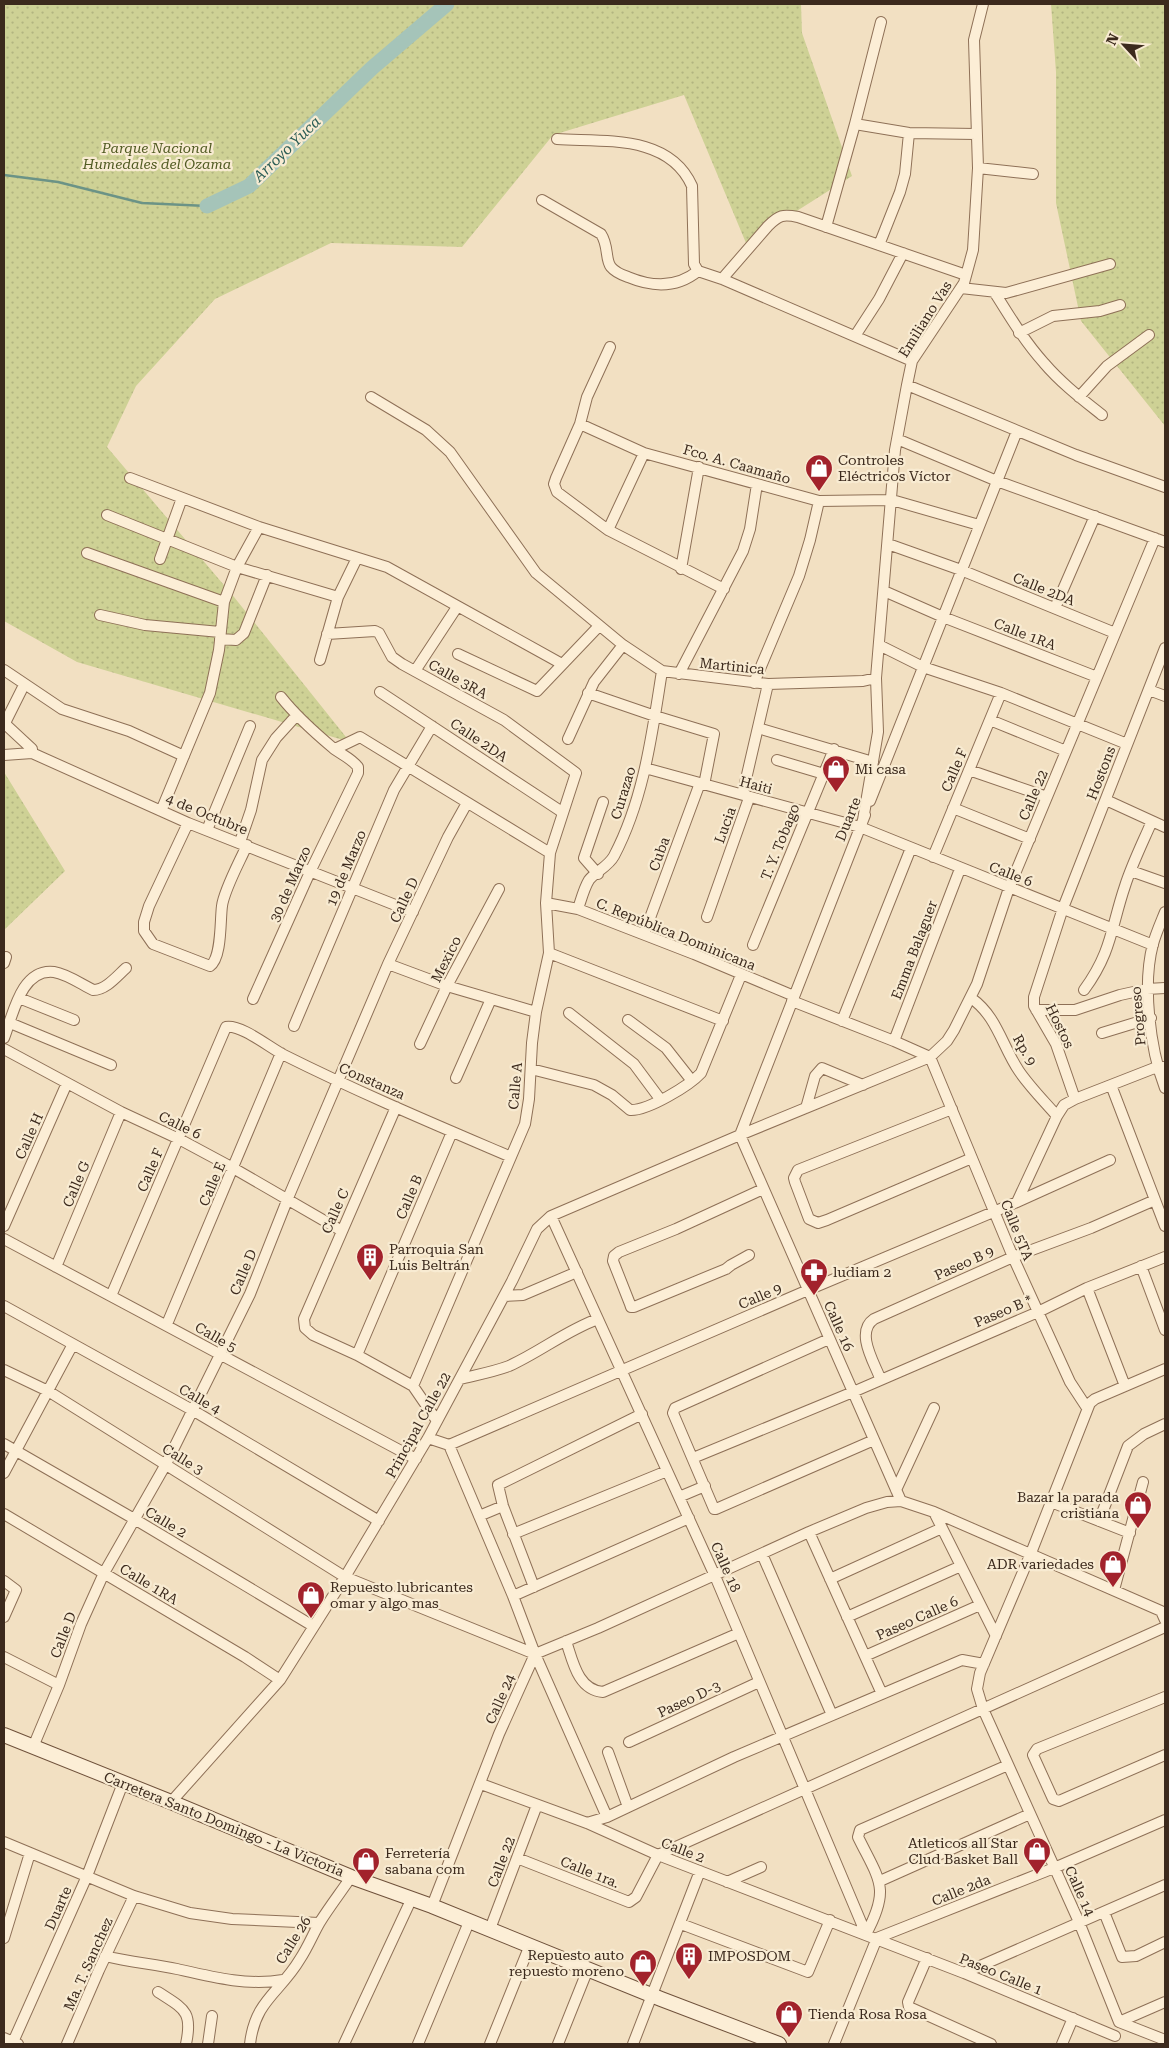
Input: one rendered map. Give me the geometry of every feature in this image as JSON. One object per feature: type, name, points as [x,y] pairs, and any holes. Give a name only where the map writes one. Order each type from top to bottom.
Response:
[{"type":"main road","name":"Carretera Santo Domingo - La Victoria","points":[[4,1735],[351,1876],[411,1900],[432,1906],[773,2043]]},
{"type":"street","name":"Emiliano Vas","points":[[862,824],[878,732],[876,678],[897,439],[907,385],[912,361],[961,288],[973,250],[978,168],[974,40],[983,4]]},
{"type":"street","points":[[826,227],[856,124],[881,22]]},
{"type":"street","points":[[856,124],[909,133],[976,134]]},
{"type":"street","points":[[880,245],[900,192],[909,133]]},
{"type":"street","points":[[557,138],[641,144],[655,149],[678,164],[688,176],[692,186],[694,264],[698,271],[722,279],[912,361]]},
{"type":"street","points":[[978,168],[1033,174]]},
{"type":"street","points":[[542,200],[601,234],[606,241],[609,264],[612,269],[621,274],[643,284],[659,285],[688,279],[698,271]]},
{"type":"street","points":[[722,279],[776,218],[785,215],[826,227],[966,275]]},
{"type":"street","points":[[855,336],[879,299],[903,253]]},
{"type":"street","points":[[961,288],[1006,293],[1110,264]]},
{"type":"street","points":[[995,293],[1019,333],[1044,364],[1102,415]]},
{"type":"street","points":[[1019,333],[1053,316],[1100,311],[1120,305]]},
{"type":"street","points":[[1080,397],[1097,375],[1107,366],[1149,335]]},
{"type":"street","points":[[610,347],[587,397],[580,424],[556,478],[555,488],[557,492],[608,530],[681,569],[724,589]]},
{"type":"street","points":[[907,385],[1076,455],[1165,487]]},
{"type":"street","name":"Martinica","points":[[371,397],[426,430],[450,452],[536,573],[623,645],[662,671],[768,684],[863,681],[876,678]]},
{"type":"street","name":"Fco. A. Caamaño","points":[[580,424],[644,453],[819,501],[892,500],[979,524]]},
{"type":"street","name":"Duarte","points":[[740,1135],[1017,431]]},
{"type":"street","points":[[897,439],[996,481],[1165,542]]},
{"type":"street","points":[[608,530],[644,453]]},
{"type":"street","points":[[681,569],[700,467]]},
{"type":"street","points":[[130,478],[259,527],[387,567],[562,664]]},
{"type":"street","points":[[679,674],[743,551],[750,529],[757,484]]},
{"type":"street","points":[[160,559],[182,498]]},
{"type":"street","points":[[754,683],[799,576],[819,501]]},
{"type":"street","points":[[107,515],[237,567],[338,597]]},
{"type":"street","points":[[1055,608],[1095,516]]},
{"type":"street","points":[[161,811],[210,693],[216,671],[224,602],[237,567],[259,527]]},
{"type":"street","name":"Calle 22","points":[[930,1057],[947,1041],[964,1014],[971,998],[1009,888],[1154,538]]},
{"type":"street","name":"Calle 2DA","points":[[888,544],[962,570],[1115,633]]},
{"type":"street","points":[[87,553],[224,602]]},
{"type":"street","points":[[320,660],[338,597],[357,558]]},
{"type":"street","points":[[100,615],[145,625],[220,635],[236,640],[244,633],[267,575]]},
{"type":"street","name":"Calle 1RA","points":[[884,591],[943,617],[1097,677]]},
{"type":"street","points":[[415,671],[457,607]]},
{"type":"street","points":[[458,654],[537,691],[599,626]]},
{"type":"street","name":"Calle 3RA","points":[[327,634],[375,631],[379,633],[392,657],[504,720],[575,772]]},
{"type":"street","points":[[568,738],[597,677],[623,645]]},
{"type":"street","points":[[879,645],[923,667],[1001,692],[1127,744]]},
{"type":"street","name":"Hostons","points":[[1063,908],[1165,652]]},
{"type":"street","points":[[4,670],[62,709],[129,731],[184,756]]},
{"type":"street","name":"Curazao","points":[[578,909],[588,881],[609,863],[621,840],[635,805],[645,768],[662,671]]},
{"type":"street","name":"Lucia","points":[[707,917],[750,798],[743,792],[768,684]]},
{"type":"street","points":[[4,724],[24,685]]},
{"type":"street","points":[[1149,690],[1165,696]]},
{"type":"street","name":"Calle 2DA","points":[[380,692],[562,812]]},
{"type":"street","name":"Calle F","points":[[933,857],[1001,692]]},
{"type":"street","points":[[588,693],[655,716]]},
{"type":"street","points":[[281,697],[296,716],[335,749],[360,738],[550,853]]},
{"type":"street","points":[[188,823],[149,906],[144,922],[144,931],[153,944],[210,966],[214,962],[220,936],[222,902],[244,844],[262,760],[276,738],[296,716]]},
{"type":"street","name":"Cuba","points":[[644,934],[702,784],[714,734],[655,716]]},
{"type":"street","points":[[990,720],[1066,751]]},
{"type":"street","name":"4 de Octubre","points":[[4,724],[32,749],[32,753],[188,823],[413,912]]},
{"type":"street","points":[[207,830],[250,726]]},
{"type":"street","name":"19 de Marzo","points":[[294,1026],[394,790],[432,726]]},
{"type":"street","points":[[758,728],[834,749],[872,762]]},
{"type":"street","name":"30 de Marzo","points":[[254,999],[310,872],[354,781],[358,767],[353,760],[335,749]]},
{"type":"street","name":"T. Y. Tobago","points":[[753,945],[834,749]]},
{"type":"street","points":[[4,755],[32,753]]},
{"type":"street","points":[[777,760],[824,774]]},
{"type":"street","name":"Haiti","points":[[645,768],[807,813],[862,824]]},
{"type":"street","points":[[969,770],[1047,797]]},
{"type":"street","name":"Calle A","points":[[413,1386],[525,1124],[536,1012],[549,953],[546,903],[550,853],[562,812],[576,775],[575,772]]},
{"type":"street","points":[[1106,800],[1165,827]]},
{"type":"street","points":[[598,874],[584,858],[603,802]]},
{"type":"street","name":"Calle D","points":[[33,1746],[59,1685],[81,1624],[104,1574],[136,1520],[194,1411],[250,1294],[288,1198],[388,964],[448,837],[467,803]]},
{"type":"street","points":[[953,808],[1030,839]]},
{"type":"street","points":[[1084,990],[1102,963],[1114,928],[1125,885],[1152,821]]},
{"type":"street","name":"Calle 6","points":[[862,824],[960,869],[1114,928],[1153,945]]},
{"type":"street","points":[[842,1021],[911,848]]},
{"type":"street","name":"Emma Balaguer","points":[[894,1041],[960,869]]},
{"type":"street","points":[[1131,870],[1165,882]]},
{"type":"street","name":"Mexico","points":[[420,1044],[447,986],[498,889]]},
{"type":"street","name":"C. República Dominicana","points":[[546,903],[578,909],[644,934],[741,974],[842,1021],[930,1057]]},
{"type":"street","name":"Hostos","points":[[1063,908],[1034,997],[1036,1010],[1056,1044],[1075,1099]]},
{"type":"street","name":"Progreso","points":[[1165,912],[1162,932],[1153,945],[1147,989],[1165,1088]]},
{"type":"street","points":[[549,953],[723,1021]]},
{"type":"street","points":[[388,964],[447,986],[536,1012]]},
{"type":"street","points":[[4,1038],[19,998],[27,983],[33,977],[43,973],[54,972],[93,990],[98,990],[116,978],[126,968]]},
{"type":"street","points":[[531,1069],[594,1085],[630,1110],[640,1109],[660,1100],[692,1082],[705,1066],[741,974]]},
{"type":"street","points":[[1036,1010],[1075,1010],[1120,995],[1147,989],[1165,988]]},
{"type":"street","points":[[19,998],[74,1020]]},
{"type":"street","name":"Rp. 9","points":[[971,998],[987,1012],[1018,1069],[1056,1116]]},
{"type":"street","points":[[456,1078],[491,999]]},
{"type":"street","points":[[569,1013],[632,1062],[660,1100]]},
{"type":"street","points":[[1102,1033],[1151,1018]]},
{"type":"street","points":[[628,1020],[666,1048],[692,1082]]},
{"type":"street","points":[[10,1023],[111,1065]]},
{"type":"street","name":"Calle F","points":[[111,1296],[226,1027]]},
{"type":"street","name":"Constanza","points":[[226,1027],[239,1028],[281,1053],[338,1082],[511,1157]]},
{"type":"street","name":"Calle 6","points":[[4,1049],[121,1112],[179,1139],[233,1168],[288,1198],[342,1231]]},
{"type":"street","name":"Calle E","points":[[167,1324],[281,1053]]},
{"type":"street","name":"Principal Calle 22","points":[[171,1802],[280,1680],[379,1521],[428,1438],[504,1296],[537,1229],[551,1216],[740,1135],[930,1057]]},
{"type":"street","name":"Calle 5TA","points":[[930,1057],[995,1210],[1012,1256],[1070,1382],[1087,1408]]},
{"type":"street","points":[[1017,1202],[1056,1116],[1064,1105],[1075,1099],[1161,1067]]},
{"type":"street","points":[[806,1108],[815,1076],[822,1068],[863,1085]]},
{"type":"street","name":"Calle H","points":[[4,1226],[67,1083]]},
{"type":"street","points":[[1111,1085],[1165,1226]]},
{"type":"street","name":"Calle C","points":[[358,1356],[313,1335],[305,1328],[304,1319],[396,1107]]},
{"type":"street","points":[[952,1109],[798,1170],[794,1178],[810,1219],[818,1223],[827,1220],[972,1158]]},
{"type":"street","name":"Calle G","points":[[56,1267],[121,1112]]},
{"type":"street","name":"Calle B","points":[[358,1356],[452,1132]]},
{"type":"street","name":"Calle 16","points":[[740,1135],[901,1501]]},
{"type":"street","name":"Calle 9","points":[[449,1445],[1017,1202],[1110,1160]]},
{"type":"street","points":[[749,1255],[726,1269],[634,1308],[631,1307],[613,1261],[614,1256],[619,1252],[676,1229],[764,1189]]},
{"type":"street","name":"Paseo B 9","points":[[880,1378],[865,1338],[865,1332],[869,1323],[1012,1256],[1091,1228],[1155,1200]]},
{"type":"street","name":"Calle 18","points":[[551,1216],[715,1576],[866,1934]]},
{"type":"street","name":"Calle 5","points":[[4,1239],[167,1324],[220,1356],[416,1459]]},
{"type":"street","name":"Paseo B *","points":[[692,1458],[1038,1312],[1087,1288],[1165,1257]]},
{"type":"street","points":[[1141,1266],[1165,1330]]},
{"type":"street","points":[[504,1296],[522,1296],[576,1272]]},
{"type":"street","points":[[1087,1288],[1125,1386]]},
{"type":"street","name":"Calle 4","points":[[4,1306],[194,1411],[379,1521]]},
{"type":"street","points":[[460,1379],[508,1366],[566,1336],[577,1327],[598,1319]]},
{"type":"street","points":[[829,1339],[675,1408],[674,1413],[714,1509],[716,1510],[874,1440]]},
{"type":"street","points":[[4,1473],[73,1344]]},
{"type":"street","points":[[358,1356],[413,1386],[437,1421]]},
{"type":"street","points":[[587,1824],[607,1817],[782,1736],[962,1660],[984,1664],[1031,1553],[1087,1408],[1095,1399],[1165,1369]]},
{"type":"street","name":"Calle 3","points":[[4,1370],[48,1391],[344,1577],[535,1654]]},
{"type":"street","points":[[896,1490],[934,1408]]},
{"type":"street","points":[[534,1587],[503,1506],[499,1483],[642,1414]]},
{"type":"street","points":[[1099,1520],[1128,1446],[1144,1434],[1165,1428]]},
{"type":"street","points":[[428,1438],[449,1445],[513,1596],[535,1654],[607,1817]]},
{"type":"street","name":"Calle 2","points":[[4,1444],[136,1520],[313,1626]]},
{"type":"street","points":[[513,1534],[667,1471]]},
{"type":"street","points":[[1114,1590],[1143,1482]]},
{"type":"street","points":[[679,1497],[704,1486]]},
{"type":"street","points":[[535,1654],[684,1590],[866,1508],[887,1502],[901,1501],[934,1512],[1031,1553],[1114,1590],[1164,1618]]},
{"type":"street","points":[[1050,1502],[1130,1532]]},
{"type":"street","points":[[479,1516],[503,1506]]},
{"type":"street","points":[[934,1512],[996,1636]]},
{"type":"street","name":"Calle 1RA","points":[[4,1514],[245,1657],[280,1680]]},
{"type":"street","points":[[513,1596],[689,1518]]},
{"type":"street","points":[[830,1579],[942,1528]]},
{"type":"street","points":[[810,1532],[882,1694]]},
{"type":"street","points":[[762,1554],[832,1715]]},
{"type":"street","points":[[847,1617],[961,1566]]},
{"type":"street","points":[[4,1581],[16,1590],[4,1617]]},
{"type":"street","name":"Paseo Calle 6","points":[[865,1656],[980,1605]]},
{"type":"street","points":[[658,1855],[983,1709],[1164,1618]]},
{"type":"street","points":[[566,1641],[581,1681],[587,1688],[603,1692],[739,1633]]},
{"type":"street","name":"Calle 24","points":[[432,1906],[499,1734],[535,1654]]},
{"type":"street","points":[[4,1657],[59,1685]]},
{"type":"street","name":"Calle 14","points":[[984,1664],[977,1681],[977,1689],[983,1709],[1079,1922],[1119,2022]]},
{"type":"street","name":"Paseo D-3","points":[[629,1742],[760,1682]]},
{"type":"street","points":[[1165,1697],[1037,1749],[1033,1755],[1055,1801],[1059,1801],[1165,1755]]},
{"type":"street","points":[[608,1752],[628,1807]]},
{"type":"street","points":[[866,1934],[876,1916],[881,1895],[880,1881],[858,1837],[860,1830],[1008,1765]]},
{"type":"street","name":"Duarte","points":[[12,2042],[87,1876],[123,1783]]},
{"type":"street","name":"Calle 2","points":[[481,1784],[587,1824],[727,1882],[877,1938]]},
{"type":"street","name":"Calle 22","points":[[490,1929],[537,1805]]},
{"type":"street","points":[[880,1881],[1030,1814]]},
{"type":"street","name":"Calle 2da","points":[[877,1938],[1054,1868],[1165,1820]]},
{"type":"street","points":[[4,1842],[134,1896],[190,1913],[232,1919],[319,1923]]},
{"type":"street","points":[[4,1938],[30,1854]]},
{"type":"street","name":"Calle 1ra.","points":[[517,1858],[629,1902],[636,1897],[658,1855]]},
{"type":"street","points":[[727,1882],[761,1867]]},
{"type":"street","points":[[633,2044],[700,1871]]},
{"type":"street","name":"Calle 26","points":[[250,2044],[252,2027],[260,2009],[299,1962],[319,1923],[351,1876]]},
{"type":"street","points":[[964,1973],[1165,1885]]},
{"type":"street","name":"Ma. T. Sanchez","points":[[66,2044],[134,1896]]},
{"type":"street","points":[[344,2044],[411,1900]]},
{"type":"street","points":[[1104,1912],[1122,1958],[1136,1956],[1165,1942]]},
{"type":"street","points":[[681,1924],[808,1972],[830,1920]]},
{"type":"street","points":[[418,2044],[469,1922]]},
{"type":"street","points":[[834,2044],[877,1938]]},
{"type":"street","name":"Paseo Calle 1","points":[[877,1938],[1073,2018],[1113,2040]]},
{"type":"street","points":[[490,2044],[530,1945]]},
{"type":"street","points":[[105,1956],[126,1962],[175,1969],[205,1977],[266,1983],[283,1980]]},
{"type":"street","points":[[927,1958],[908,2002],[909,2007],[991,2044]]},
{"type":"street","points":[[558,2044],[588,1969]]},
{"type":"street","points":[[158,1992],[179,2006],[188,2016],[189,2028],[186,2044]]},
{"type":"street","points":[[1113,2040],[1119,2022],[1165,2002]]},
{"type":"street","points":[[208,2044],[212,2016]]},
{"type":"street","points":[[1062,2044],[1073,2018]]},
{"type":"street","points":[[1119,2022],[1165,2040]]},
{"type":"green space","name":"Parque Nacional Humedales del Ozama","points":[[4,4],[801,4],[802,33],[852,176],[746,243],[684,95],[553,135],[462,247],[331,243],[215,299],[136,386],[107,447],[234,597],[350,742],[77,662],[4,621]]},
{"type":"green space","points":[[1051,4],[1165,4],[1165,426],[1081,321],[1056,203],[1056,72]]},
{"type":"green space","points":[[4,772],[65,871],[4,930]]},
{"type":"waterway","name":"Arroyo Yuca","points":[[207,206],[249,186],[372,68],[447,4]]},
{"type":"waterway","name":"Arroyo Yuca","points":[[4,175],[58,182],[142,203],[207,206]]},
{"type":"place","name":"Controles Eléctricos Víctor","points":[[819,492]]},
{"type":"place","name":"Mi casa","points":[[836,793]]},
{"type":"place","name":"Parroquia San Luis Beltrán","points":[[370,1281]]},
{"type":"place","name":"ludiam 2","points":[[814,1296]]},
{"type":"place","name":"Bazar la parada cristiana","points":[[1138,1529]]},
{"type":"place","name":"ADR variedades","points":[[1113,1588]]},
{"type":"place","name":"Repuesto lubricantes omar y algo mas","points":[[311,1619]]},
{"type":"place","name":"Atleticos all Star Clud Basket Ball","points":[[1037,1875]]},
{"type":"place","name":"Ferretería sabana com","points":[[366,1885]]},
{"type":"place","name":"IMPOSDOM","points":[[689,1980]]},
{"type":"place","name":"Repuesto auto repuesto moreno","points":[[643,1987]]},
{"type":"place","name":"Tienda Rosa Rosa","points":[[789,2038]]}]
